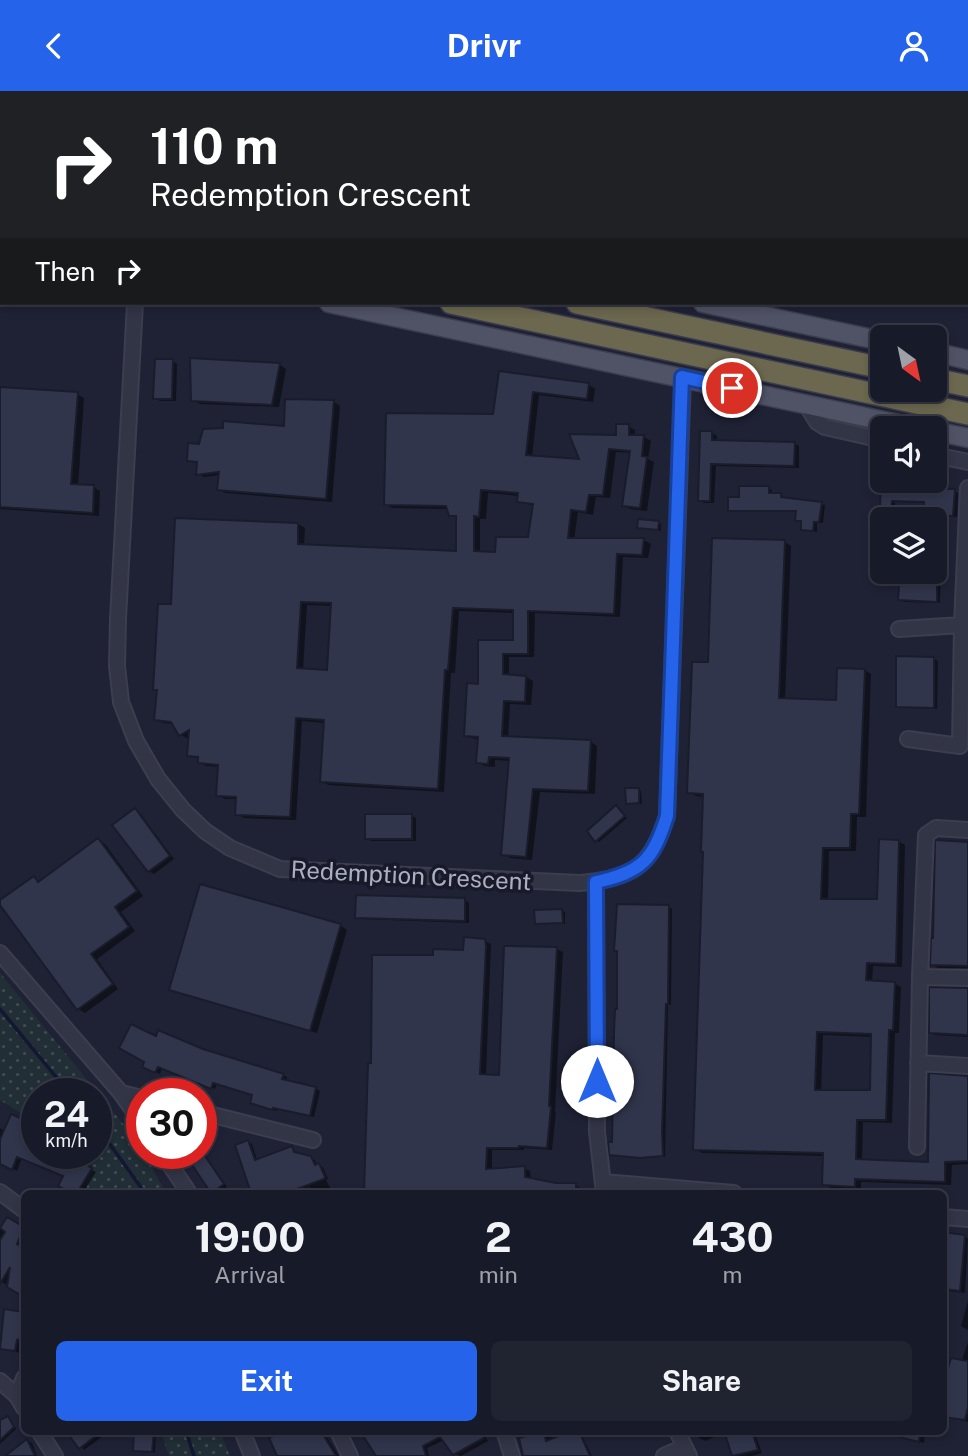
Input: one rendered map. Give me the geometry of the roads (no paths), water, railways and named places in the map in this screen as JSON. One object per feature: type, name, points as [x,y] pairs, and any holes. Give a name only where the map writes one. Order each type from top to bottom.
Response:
[{"type":"highway","points":[[460,305],[968,414]]},
{"type":"highway","points":[[586,305],[870,365]]},
{"type":"highway","points":[[947,382],[968,386]]},
{"type":"main road","points":[[339,305],[870,418]]},
{"type":"main road","points":[[712,305],[870,338]]},
{"type":"main road","points":[[947,355],[968,360]]},
{"type":"main road","points":[[947,434],[968,439]]},
{"type":"street","name":"Redemption Crescent","points":[[135,305],[118,619],[118,678],[121,702],[136,741],[158,779],[183,810],[205,831],[230,848],[280,869],[580,883],[596,882],[634,872],[648,857],[660,837],[667,816],[682,377]]},
{"type":"street","points":[[806,404],[817,422],[870,437]]},
{"type":"street","points":[[947,458],[968,462]]},
{"type":"street","points":[[908,739],[960,746],[968,488]]},
{"type":"street","points":[[899,629],[965,625]]},
{"type":"street","points":[[917,1147],[926,835],[936,828],[968,830]]},
{"type":"street","points":[[596,882],[597,1132],[603,1188],[655,1190]]},
{"type":"street","points":[[0,953],[126,1100]]},
{"type":"street","points":[[920,977],[968,978]]},
{"type":"street","points":[[918,1063],[968,1066]]},
{"type":"street","points":[[121,1093],[126,1094]]},
{"type":"street","points":[[217,1116],[313,1140]]},
{"type":"street","points":[[173,1169],[187,1190]]},
{"type":"street","points":[[0,1192],[21,1208]]},
{"type":"street","points":[[947,1217],[968,1219]]},
{"type":"street","points":[[0,1381],[21,1402]]},
{"type":"street","points":[[42,1435],[55,1456]]},
{"type":"street","points":[[244,1435],[252,1456]]},
{"type":"street","points":[[340,1435],[350,1456]]},
{"type":"street","points":[[505,1435],[512,1456]]},
{"type":"street","points":[[664,1456],[686,1452],[679,1435]]},
{"type":"waterway","points":[[0,1009],[57,1078]]},
{"type":"waterway","points":[[112,1147],[143,1190]]},
{"type":"waterway","points":[[187,1435],[194,1456]]}]
